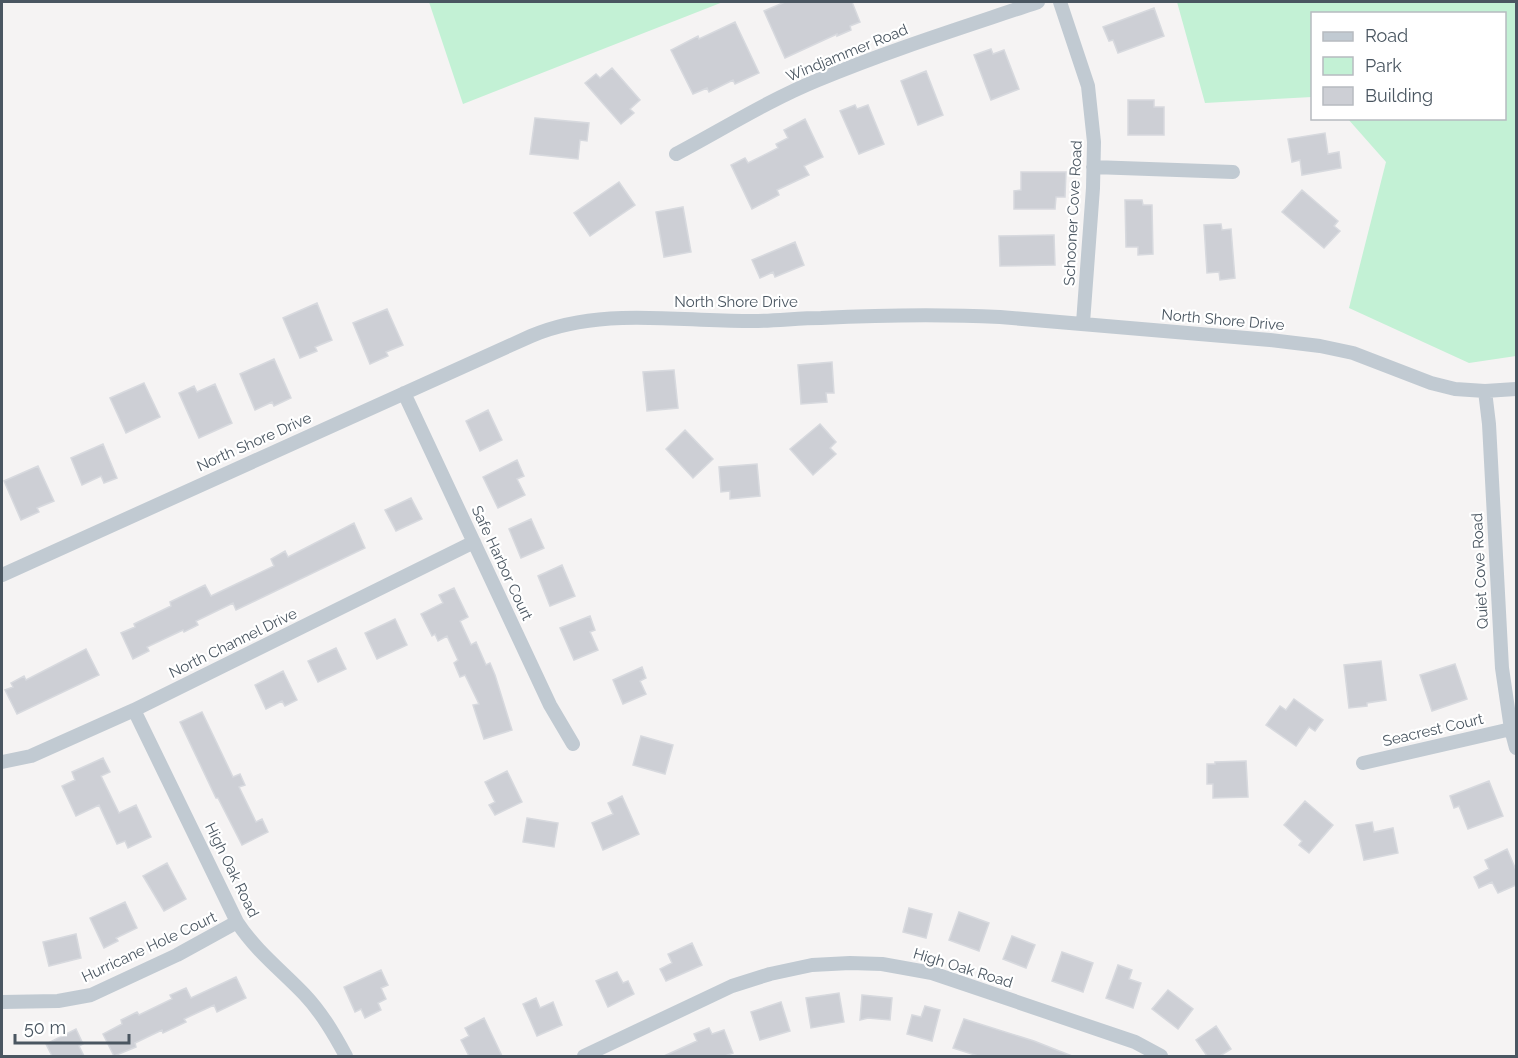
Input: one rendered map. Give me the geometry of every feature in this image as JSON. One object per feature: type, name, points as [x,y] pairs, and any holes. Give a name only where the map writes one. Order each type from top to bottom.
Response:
[{"type":"street","name":"Windjammer Road","points":[[676,154],[816,80],[895,50],[1038,2]]},
{"type":"street","name":"Schooner Cove Road","points":[[1060,2],[1088,86],[1094,142],[1083,323]]},
{"type":"street","points":[[1093,167],[1233,172]]},
{"type":"street","name":"North Shore Drive","points":[[2,575],[552,328],[579,322],[631,317],[753,321],[956,315],[1083,323],[1320,346],[1353,353],[1431,383],[1455,389],[1485,391],[1516,388]]},
{"type":"street","name":"Quiet Cove Road","points":[[1485,391],[1489,424],[1502,668],[1516,748]]},
{"type":"street","name":"Safe Harbor Court","points":[[404,393],[550,705],[573,744]]},
{"type":"street","name":"North Channel Drive","points":[[2,762],[31,756],[134,710],[474,542]]},
{"type":"street","name":"High Oak Road","points":[[134,710],[237,922],[250,942],[306,996],[331,1028],[346,1056]]},
{"type":"street","name":"Seacrest Court","points":[[1363,763],[1511,729]]},
{"type":"street","name":"Hurricane Hole Court","points":[[2,1002],[58,1001],[91,995],[177,955],[237,922]]},
{"type":"street","name":"High Oak Road","points":[[584,1056],[732,986],[770,974],[812,965],[850,963],[890,965],[932,973],[1135,1042],[1161,1056]]},
{"type":"green space","points":[[429,2],[723,2],[463,104]]},
{"type":"green space","points":[[1177,2],[1516,2],[1516,356],[1469,363],[1349,308],[1386,162],[1349,120],[1506,120],[1506,12],[1311,12],[1311,97],[1205,103]]},
{"type":"building","points":[[785,2],[852,2],[860,22],[850,26],[851,30],[785,58],[764,11]]},
{"type":"building","points":[[1154,8],[1164,36],[1118,53],[1113,40],[1109,41],[1103,27]]},
{"type":"building","points":[[735,22],[759,73],[735,84],[733,80],[709,92],[707,88],[693,94],[671,50],[698,36],[699,39]]},
{"type":"building","points":[[991,49],[993,54],[1004,50],[1019,89],[991,100],[974,55]]},
{"type":"building","points":[[612,68],[640,100],[630,109],[634,113],[621,124],[585,83],[596,74],[600,78]]},
{"type":"building","points":[[926,71],[943,115],[918,125],[901,81]]},
{"type":"building","points":[[1128,100],[1154,100],[1154,107],[1164,107],[1164,135],[1128,135]]},
{"type":"building","points":[[855,105],[857,109],[868,105],[884,144],[859,154],[840,111]]},
{"type":"building","points":[[535,118],[589,123],[587,141],[580,140],[578,159],[530,154]]},
{"type":"building","points":[[805,119],[823,157],[804,166],[809,175],[777,190],[779,195],[752,209],[731,165],[745,158],[748,163],[778,148],[776,144],[788,138],[784,130]]},
{"type":"building","points":[[1325,133],[1328,154],[1339,152],[1341,168],[1302,175],[1300,160],[1292,162],[1288,139]]},
{"type":"building","points":[[1021,172],[1066,172],[1065,197],[1056,197],[1055,209],[1014,209],[1014,191],[1021,190]]},
{"type":"building","points":[[619,182],[635,205],[590,236],[574,213]]},
{"type":"building","points":[[1302,190],[1338,221],[1334,226],[1340,231],[1324,248],[1282,212]]},
{"type":"building","points":[[1125,200],[1142,200],[1143,205],[1152,205],[1153,254],[1138,255],[1138,247],[1126,247]]},
{"type":"building","points":[[683,207],[691,252],[664,257],[656,212]]},
{"type":"building","points":[[1221,224],[1222,230],[1231,229],[1235,278],[1220,280],[1219,272],[1207,273],[1204,225]]},
{"type":"building","points":[[1054,235],[1055,265],[1000,266],[999,236]]},
{"type":"building","points":[[795,242],[804,265],[775,277],[773,272],[760,278],[752,260]]},
{"type":"building","points":[[317,303],[332,340],[315,347],[317,351],[300,358],[283,318]]},
{"type":"building","points":[[387,309],[403,345],[386,352],[388,356],[370,364],[353,323]]},
{"type":"building","points":[[274,359],[291,398],[274,406],[272,402],[255,410],[240,374]]},
{"type":"building","points":[[832,362],[834,393],[826,393],[827,402],[801,404],[798,365]]},
{"type":"building","points":[[674,370],[678,408],[647,411],[643,372]]},
{"type":"building","points":[[144,383],[160,417],[126,433],[110,398]]},
{"type":"building","points":[[215,384],[232,423],[199,438],[179,393],[194,386],[197,392]]},
{"type":"building","points":[[488,410],[502,440],[480,451],[466,421]]},
{"type":"building","points":[[820,424],[836,442],[830,448],[836,454],[813,475],[790,449]]},
{"type":"building","points":[[685,430],[713,459],[693,478],[666,449]]},
{"type":"building","points":[[103,444],[117,478],[104,483],[101,476],[82,485],[71,458]]},
{"type":"building","points":[[517,460],[524,476],[517,479],[525,495],[498,508],[483,477]]},
{"type":"building","points":[[757,464],[760,496],[730,499],[730,491],[721,492],[719,467]]},
{"type":"building","points":[[38,466],[54,501],[37,508],[39,512],[21,520],[4,481]]},
{"type":"building","points":[[411,498],[422,519],[396,531],[385,510]]},
{"type":"building","points":[[531,519],[544,548],[521,558],[509,529]]},
{"type":"building","points":[[354,523],[365,548],[236,610],[233,603],[196,621],[198,625],[147,647],[149,651],[133,659],[121,633],[135,627],[134,624],[171,606],[170,602],[205,585],[211,596],[274,566],[271,559],[285,551],[288,557]]},
{"type":"building","points":[[562,565],[575,596],[550,606],[538,576]]},
{"type":"building","points":[[454,588],[468,617],[460,621],[471,645],[476,642],[486,665],[490,663],[512,730],[484,739],[473,705],[479,704],[465,675],[460,677],[454,663],[458,660],[447,636],[438,641],[435,634],[432,636],[421,614],[443,603],[439,595]]},
{"type":"building","points":[[590,616],[595,630],[590,632],[598,650],[574,660],[560,628]]},
{"type":"building","points":[[395,619],[407,645],[377,659],[365,633]]},
{"type":"building","points":[[336,648],[346,669],[318,682],[308,661]]},
{"type":"building","points":[[86,649],[99,675],[17,714],[5,690],[13,687],[11,683],[24,676],[26,680]]},
{"type":"building","points":[[1381,661],[1386,700],[1367,703],[1367,706],[1349,708],[1344,665]]},
{"type":"building","points":[[1455,664],[1467,699],[1432,711],[1420,675]]},
{"type":"building","points":[[642,667],[646,678],[640,681],[646,694],[623,704],[613,680]]},
{"type":"building","points":[[283,671],[297,700],[285,706],[282,701],[266,709],[255,685]]},
{"type":"building","points":[[1294,699],[1323,720],[1315,731],[1309,727],[1296,746],[1266,725],[1280,706],[1286,710]]},
{"type":"building","points":[[202,712],[233,777],[240,774],[245,785],[239,787],[256,822],[262,819],[268,832],[242,845],[216,798],[180,722]]},
{"type":"building","points":[[641,736],[673,745],[665,774],[633,765]]},
{"type":"building","points":[[103,758],[110,772],[101,776],[119,813],[136,805],[151,837],[128,848],[125,841],[117,844],[99,805],[76,816],[62,786],[75,780],[72,772]]},
{"type":"building","points":[[1246,761],[1248,797],[1213,798],[1213,784],[1207,784],[1207,764]]},
{"type":"building","points":[[507,771],[522,802],[495,815],[489,805],[495,802],[485,782]]},
{"type":"building","points":[[1489,781],[1503,816],[1468,829],[1459,806],[1454,808],[1450,796]]},
{"type":"building","points":[[622,796],[639,834],[603,850],[592,823],[613,814],[608,803]]},
{"type":"building","points":[[1305,801],[1333,825],[1309,853],[1299,845],[1302,841],[1284,825]]},
{"type":"building","points":[[527,818],[558,823],[554,847],[523,842]]},
{"type":"building","points":[[1372,822],[1374,832],[1393,828],[1398,853],[1364,860],[1356,825]]},
{"type":"building","points":[[1507,849],[1516,870],[1516,885],[1498,893],[1492,882],[1479,888],[1474,877],[1489,869],[1485,860]]},
{"type":"building","points":[[167,863],[186,899],[164,911],[143,876]]},
{"type":"building","points":[[125,902],[137,928],[116,938],[118,941],[104,948],[90,918]]},
{"type":"building","points":[[909,908],[932,914],[926,938],[903,932]]},
{"type":"building","points":[[959,912],[989,923],[979,951],[949,940]]},
{"type":"building","points":[[76,934],[81,958],[49,966],[43,942]]},
{"type":"building","points":[[1012,936],[1035,945],[1026,968],[1003,959]]},
{"type":"building","points":[[692,943],[702,965],[666,981],[660,969],[672,963],[668,954]]},
{"type":"building","points":[[1062,952],[1093,963],[1083,992],[1052,981]]},
{"type":"building","points":[[1118,965],[1132,970],[1129,979],[1141,983],[1133,1008],[1106,998]]},
{"type":"building","points":[[381,970],[388,985],[381,988],[386,999],[378,1003],[381,1010],[365,1018],[361,1009],[355,1012],[344,987]]},
{"type":"building","points":[[617,972],[623,983],[628,981],[634,994],[608,1007],[596,981]]},
{"type":"building","points":[[236,977],[246,998],[217,1012],[214,1005],[184,1019],[186,1022],[163,1033],[162,1030],[135,1043],[136,1047],[114,1056],[103,1034],[122,1024],[121,1020],[137,1012],[139,1015],[172,999],[170,995],[186,988],[191,998]]},
{"type":"building","points":[[1168,990],[1193,1009],[1178,1029],[1152,1009]]},
{"type":"building","points":[[839,993],[844,1022],[811,1028],[806,998]]},
{"type":"building","points":[[862,995],[892,998],[890,1020],[868,1018],[860,1020]]},
{"type":"building","points":[[536,998],[540,1008],[553,1002],[562,1025],[537,1036],[523,1004]]},
{"type":"building","points":[[781,1002],[790,1031],[760,1040],[751,1012]]},
{"type":"building","points":[[925,1006],[940,1010],[932,1041],[907,1034],[912,1015],[921,1017]]},
{"type":"building","points":[[484,1018],[502,1056],[469,1056],[461,1040],[469,1036],[465,1028]]},
{"type":"building","points":[[964,1019],[1034,1041],[1072,1056],[978,1056],[953,1048]]},
{"type":"building","points":[[1216,1026],[1231,1049],[1220,1056],[1207,1056],[1196,1040]]},
{"type":"building","points":[[709,1028],[712,1034],[724,1030],[733,1053],[725,1056],[664,1056],[697,1041],[694,1034]]},
{"type":"building","points":[[76,1029],[83,1044],[79,1046],[84,1056],[52,1056],[46,1044]]}]
